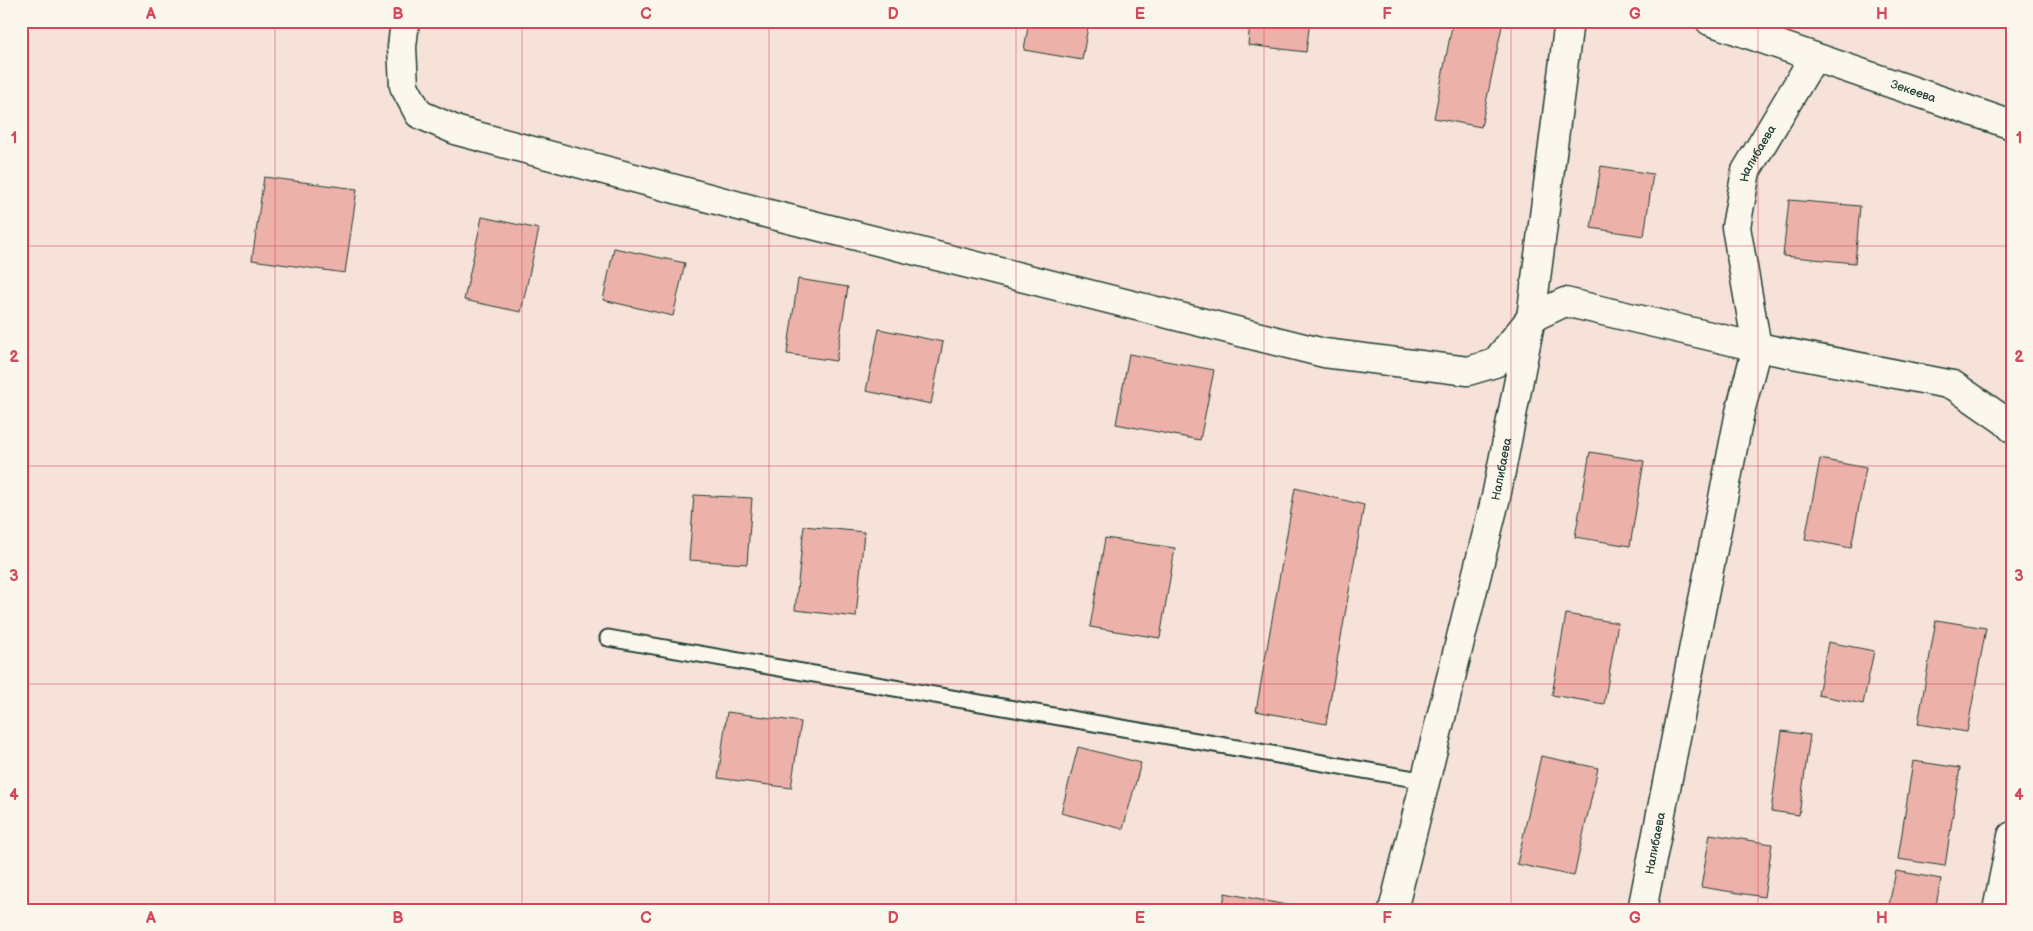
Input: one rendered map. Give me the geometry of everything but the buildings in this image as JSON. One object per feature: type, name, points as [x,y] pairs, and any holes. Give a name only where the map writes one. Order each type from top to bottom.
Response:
[{"type":"street","points":[[405,21],[402,47],[404,86],[419,114],[458,131],[769,214],[1324,353],[1468,371],[1495,363],[1531,318],[1565,302],[1757,347],[1953,384],[2006,421],[2012,428]]},
{"type":"street","name":"Налибаева","points":[[1393,910],[1496,497],[1531,318],[1569,21]]},
{"type":"street","name":"Зекеева","points":[[1710,21],[2012,125]]},
{"type":"street","name":"Налибаева","points":[[1642,910],[1738,422],[1757,347],[1736,227],[1746,171],[1814,57]]},
{"type":"street","points":[[1997,910],[2012,836]]},
{"type":"lane","points":[[608,638],[1426,781]]}]
